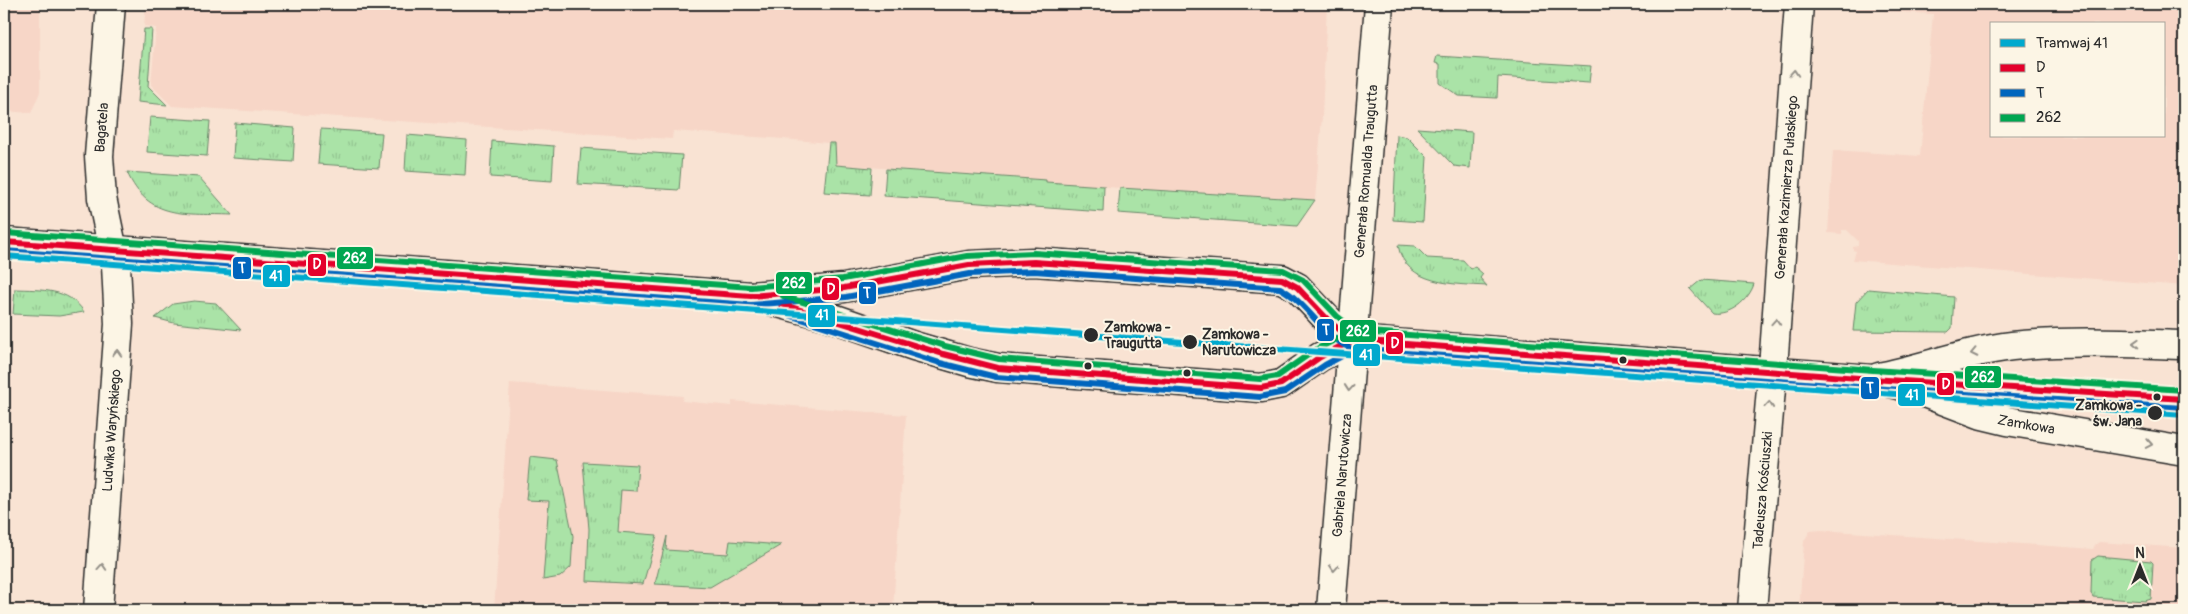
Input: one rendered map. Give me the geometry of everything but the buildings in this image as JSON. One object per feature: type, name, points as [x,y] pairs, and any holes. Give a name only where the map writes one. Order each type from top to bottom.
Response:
[{"type":"street","name":"Bagatela","points":[[111,4],[99,156],[102,198],[114,250]]},
{"type":"street","name":"Generała Romualda Traugutta","points":[[1353,340],[1379,4]]},
{"type":"street","name":"Generała Kazimierza Pułaskiego","points":[[1772,371],[1799,4]]},
{"type":"street","points":[[4,242],[751,296],[844,288],[969,265],[1034,262],[1282,279],[1297,287],[1330,323],[1353,340],[1320,356],[1281,384],[1261,388],[1098,377],[1026,371],[969,362],[914,346],[827,316],[751,296]]},
{"type":"street","name":"Ludwika Waryńskiego","points":[[98,610],[119,324],[119,292],[114,250]]},
{"type":"street","name":"Zamkowa","points":[[1353,340],[1872,379],[1911,388],[1982,415],[2007,421],[2184,451]]},
{"type":"street","name":"Gabriela Narutowicza","points":[[1331,610],[1353,340]]},
{"type":"street","name":"Zamkowa","points":[[1872,379],[1906,372],[1971,353],[2012,346],[2094,342],[2184,345]]},
{"type":"street","name":"Tadeusza Kościuszki","points":[[1752,610],[1772,371]]},
{"type":"shaded area","points":[[4,4],[40,4],[40,92],[31,113],[4,111]]},
{"type":"shaded area","points":[[146,4],[1327,4],[1322,117],[1315,200],[1120,188],[1045,182],[1045,180],[827,164],[829,143],[771,138],[673,131],[672,139],[172,106],[151,85],[156,28],[144,26]]},
{"type":"shaded area","points":[[1850,4],[2184,4],[2184,286],[1853,260],[1856,251],[1853,250],[1853,247],[1858,246],[1858,241],[1847,230],[1842,230],[1842,234],[1828,233],[1833,150],[1920,156],[1933,14],[1850,9]]},
{"type":"shaded area","points":[[510,383],[683,396],[682,401],[732,406],[732,401],[906,415],[893,610],[494,610]]},
{"type":"shaded area","points":[[1821,530],[2093,549],[2099,542],[2184,548],[2184,610],[1799,610],[1804,541],[1810,531]]},
{"type":"green space","points":[[144,29],[152,29],[148,86],[167,105],[138,102]]},
{"type":"green space","points":[[1437,56],[1591,66],[1589,83],[1498,77],[1497,98],[1459,96],[1440,83],[1440,64],[1435,63]]},
{"type":"green space","points":[[150,117],[210,121],[207,156],[147,152]]},
{"type":"green space","points":[[235,123],[295,128],[293,162],[233,158]]},
{"type":"green space","points":[[1417,128],[1472,132],[1470,168],[1454,166]]},
{"type":"green space","points":[[321,129],[382,133],[379,168],[318,164]]},
{"type":"green space","points":[[407,135],[467,140],[465,175],[405,171]]},
{"type":"green space","points":[[1397,135],[1407,137],[1427,157],[1423,222],[1393,220]]},
{"type":"green space","points":[[492,141],[554,146],[552,181],[490,177]]},
{"type":"green space","points":[[829,143],[835,143],[836,165],[872,168],[870,195],[824,192]]},
{"type":"green space","points":[[581,148],[682,155],[679,190],[578,184]]},
{"type":"green space","points":[[886,169],[1104,186],[1103,212],[884,196]]},
{"type":"green space","points":[[127,172],[199,177],[232,215],[185,213],[158,207],[146,199],[136,188]]},
{"type":"green space","points":[[1120,188],[1315,200],[1297,226],[1118,213]]},
{"type":"green space","points":[[1398,245],[1415,246],[1427,258],[1463,260],[1471,269],[1475,267],[1483,274],[1480,278],[1487,286],[1447,283],[1421,275],[1410,268],[1403,258]]},
{"type":"green space","points":[[1701,280],[1754,284],[1748,296],[1738,306],[1725,312],[1712,313],[1690,289]]},
{"type":"green space","points":[[15,289],[44,290],[62,294],[71,298],[84,312],[59,316],[13,314]]},
{"type":"green space","points":[[1868,289],[1954,297],[1952,328],[1948,332],[1853,331],[1856,302]]},
{"type":"green space","points":[[194,301],[216,303],[241,330],[174,323],[155,318],[173,304]]},
{"type":"green space","points":[[530,457],[557,460],[573,536],[571,567],[560,577],[543,580],[549,501],[526,500]]},
{"type":"green space","points":[[583,462],[638,465],[636,491],[621,490],[618,532],[657,535],[643,584],[587,581],[589,529]]},
{"type":"green space","points":[[667,536],[666,550],[728,554],[730,541],[781,545],[710,587],[655,584]]},
{"type":"green space","points":[[2098,556],[2151,561],[2153,563],[2151,599],[2145,601],[2093,597],[2091,593],[2092,560]]},
{"type":"tram line","name":"41","points":[[4,256],[2184,415]]},
{"type":"transit line","name":"262","points":[[5,233],[751,287],[843,279],[967,256],[1034,253],[1283,270],[1303,280],[1337,316],[1356,331],[1873,370],[2184,390]]},
{"type":"transit line","name":"D","points":[[4,242],[751,296],[844,288],[969,265],[1034,262],[1282,279],[1297,287],[1331,323],[1353,340],[1872,379],[2184,399]]},
{"type":"transit line","name":"T","points":[[4,251],[751,305],[846,297],[970,274],[1034,271],[1280,288],[1290,294],[1332,336],[1352,349],[1871,388],[2183,408]]},
{"type":"transit line","name":"262","points":[[783,296],[945,346],[999,359],[1260,379],[1278,376],[1315,350],[1350,332],[1393,334]]},
{"type":"transit line","name":"D","points":[[781,304],[943,354],[998,368],[1261,388],[1281,384],[1320,357],[1353,340],[1392,343]]},
{"type":"transit line","name":"T","points":[[779,312],[940,363],[996,377],[1260,397],[1285,392],[1325,365],[1355,349],[1391,352]]},
{"type":"place","name":"Zamkowa - Traugutta","points":[[1091,335]]},
{"type":"place","name":"Zamkowa - Narutowicza","points":[[1190,342]]},
{"type":"place","name":"Zamkowa - św. Jana","points":[[2155,413]]}]
